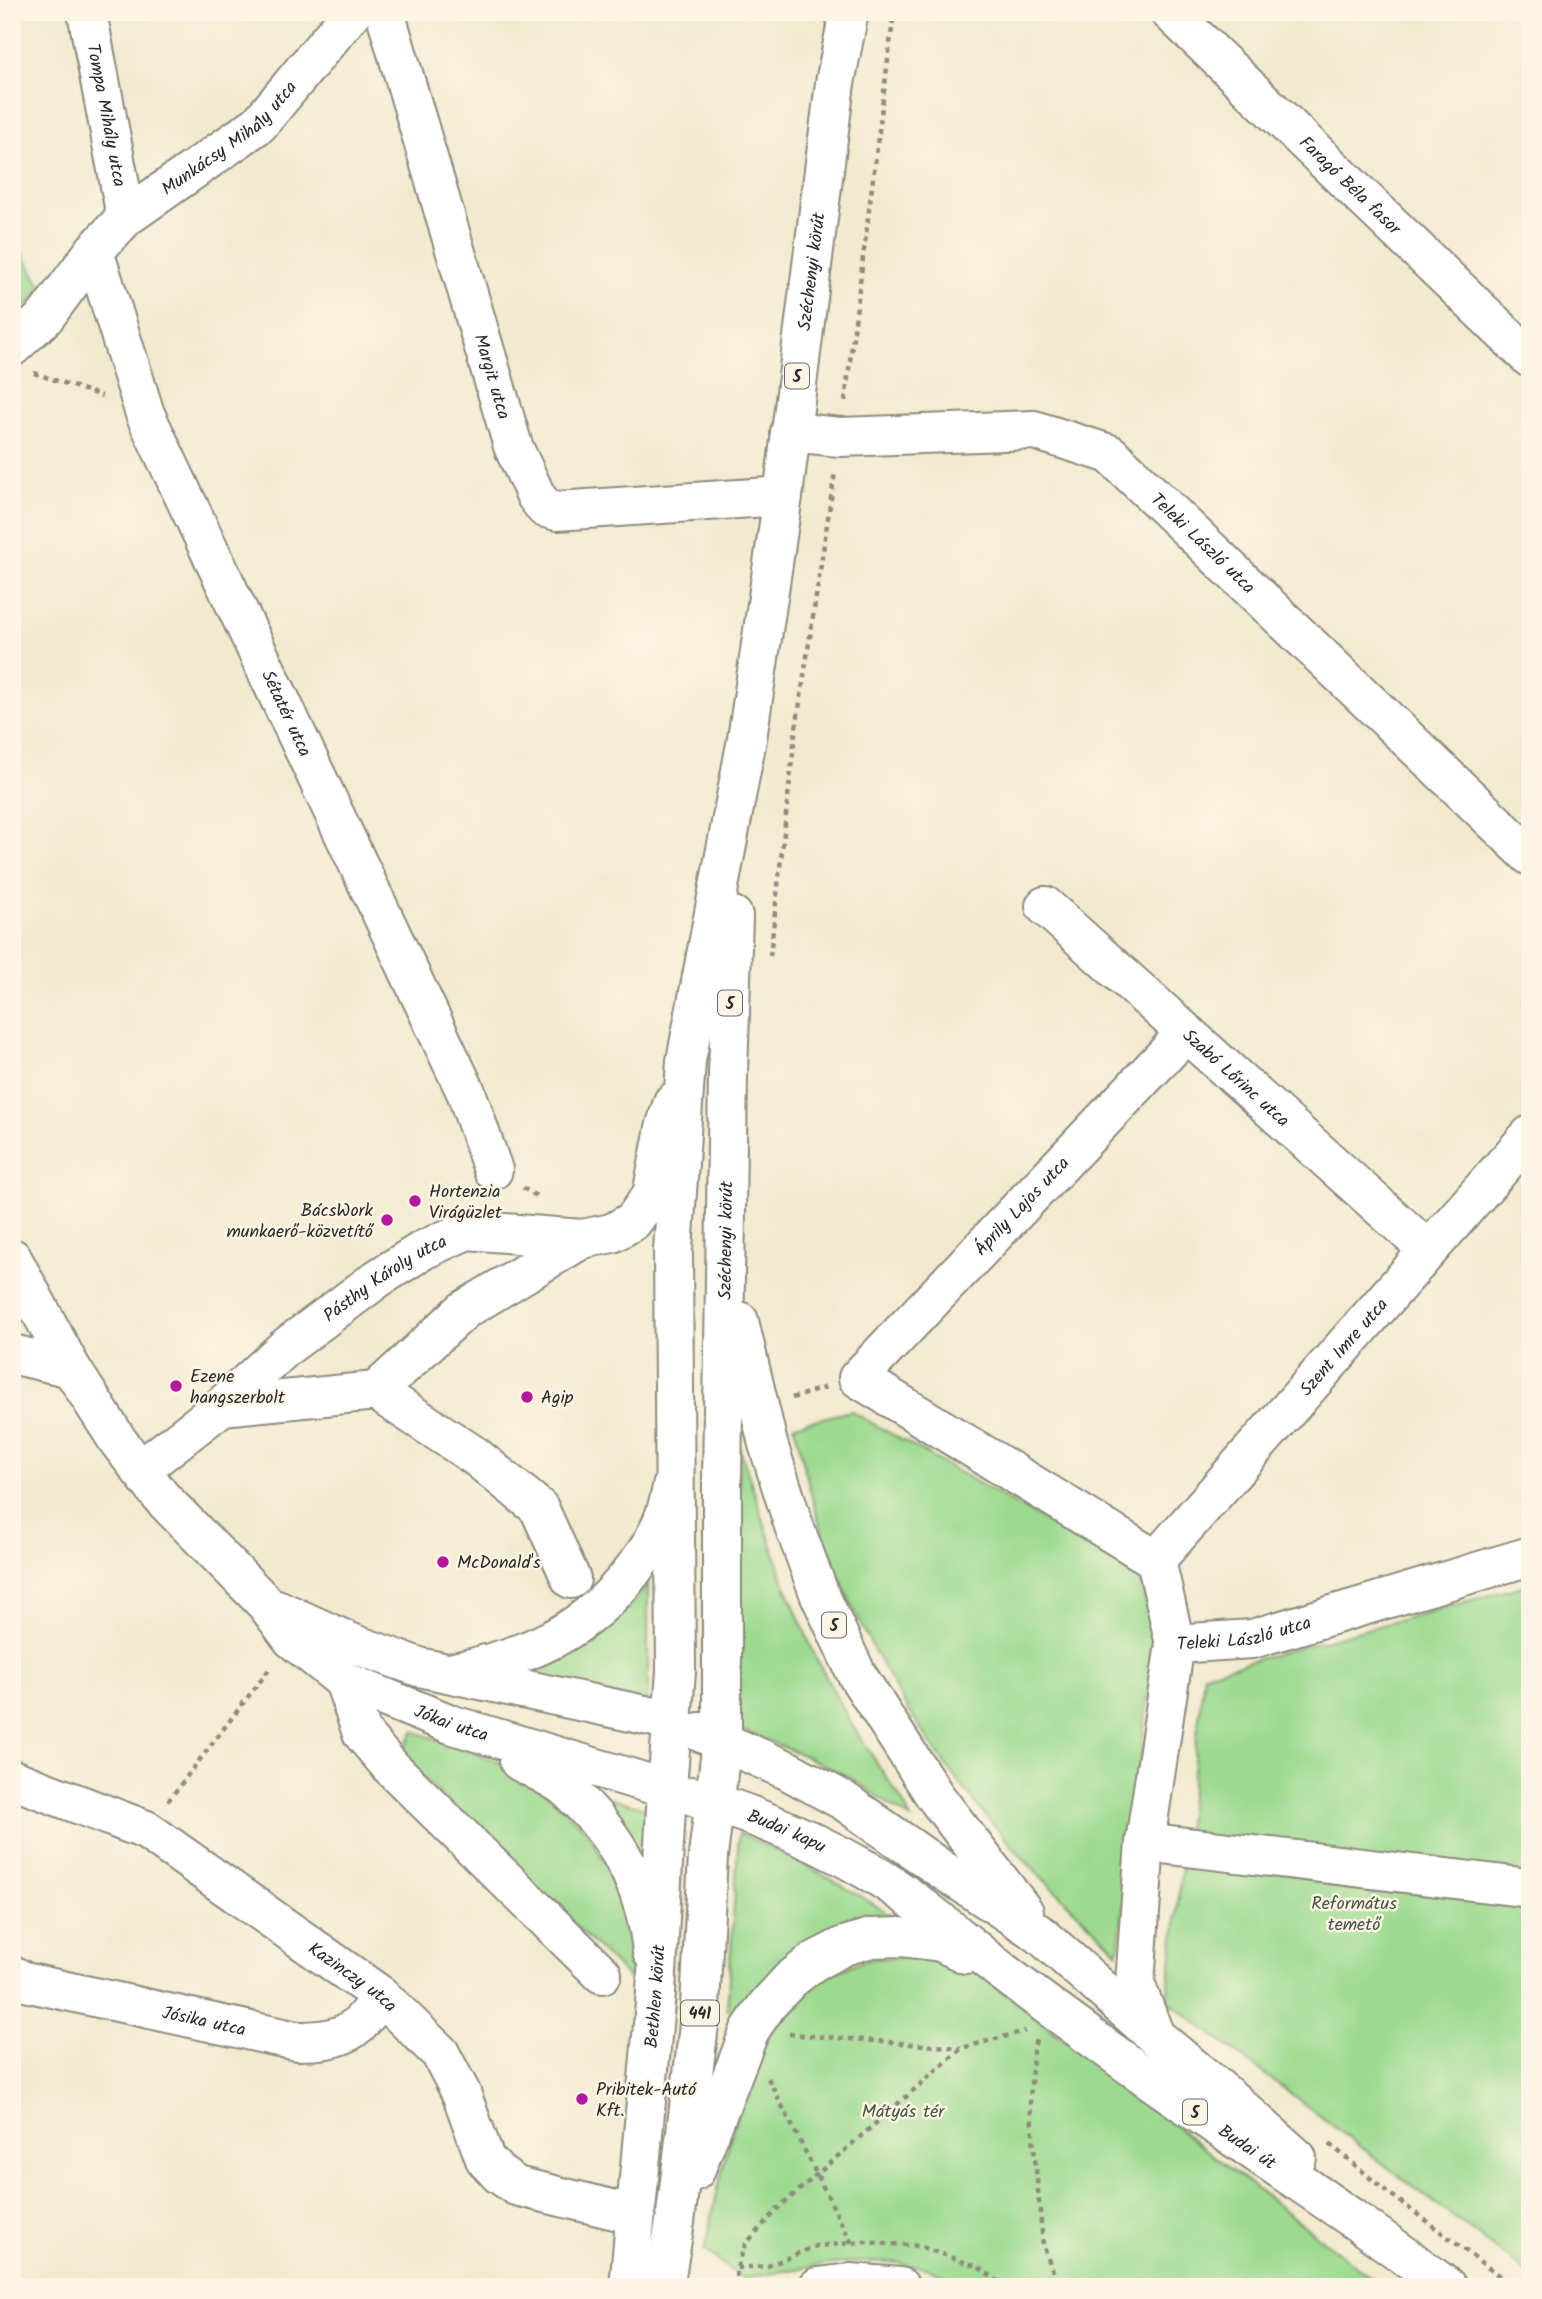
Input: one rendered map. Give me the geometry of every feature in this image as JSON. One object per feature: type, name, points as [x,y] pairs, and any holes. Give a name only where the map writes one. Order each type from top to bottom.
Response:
[{"type":"street","name":"Tompa Mihály utca","points":[[87,12],[125,217]]},
{"type":"street","name":"Munkácsy Mihály utca","points":[[22,359],[45,317],[94,251],[125,217],[259,124],[352,12]]},
{"type":"street","name":"Margit utca","points":[[385,12],[513,446],[536,496],[545,508],[557,511],[783,496]]},
{"type":"street","name":"Széchenyi körút","points":[[674,1721],[676,1671],[673,1250],[686,1060],[747,739],[783,496],[835,83],[849,12]]},
{"type":"street","name":"Faragó Béla fasor","points":[[1170,12],[1530,358]]},
{"type":"street","name":"Sétatér utca","points":[[94,251],[145,414],[466,1092],[493,1170]]},
{"type":"street","name":"Teleki László utca","points":[[790,432],[840,437],[1034,430],[1110,454],[1530,856]]},
{"type":"street","name":"Széchenyi körút","points":[[722,1741],[722,1481],[728,1075],[733,908],[747,739]]},
{"type":"street","name":"Szabó Lőrinc utca","points":[[1045,906],[1428,1250]]},
{"type":"street","name":"Áprily Lajos utca","points":[[858,1378],[1186,1033]]},
{"type":"street","name":"Pásthy Károly utca","points":[[140,1470],[222,1406],[286,1348],[377,1279],[423,1250],[467,1230],[582,1238],[612,1233],[633,1221],[652,1195],[665,1128],[686,1060]]},
{"type":"street","name":"Szent Imre utca","points":[[1156,1560],[1530,1135]]},
{"type":"street","points":[[467,1230],[495,1248],[500,1272],[490,1294]]},
{"type":"street","points":[[222,1406],[376,1391],[464,1310],[582,1238]]},
{"type":"street","name":"Jókai utca","points":[[12,1258],[71,1368],[118,1441],[162,1499],[266,1604],[292,1639],[344,1681],[453,1725],[667,1789]]},
{"type":"street","name":"5","points":[[727,1268],[768,1444],[794,1526],[819,1592],[857,1675],[935,1796],[1041,1935]]},
{"type":"street","points":[[12,1354],[71,1368]]},
{"type":"street","points":[[858,1378],[1156,1560]]},
{"type":"street","points":[[376,1391],[475,1456],[539,1508],[571,1579]]},
{"type":"street","points":[[446,1674],[495,1663],[538,1647],[567,1632],[596,1611],[619,1588],[658,1534],[669,1504],[674,1471]]},
{"type":"street","name":"Teleki László utca","points":[[1156,1560],[1175,1644],[1252,1639],[1530,1556]]},
{"type":"street","name":"Jókai utca","points":[[266,1604],[354,1644],[446,1674],[674,1721]]},
{"type":"street","points":[[1155,2036],[1135,1983],[1146,1842],[1175,1644]]},
{"type":"street","points":[[344,1681],[362,1733],[390,1766],[602,1973]]},
{"type":"street","name":"5","points":[[722,1741],[715,1803],[667,1789],[674,1721],[722,1741],[787,1770],[844,1801],[1041,1935]]},
{"type":"street","points":[[453,1725],[563,1785],[597,1819],[614,1841],[627,1864],[650,1931],[656,1993]]},
{"type":"street","name":"Kazinczy utca","points":[[12,1779],[146,1830],[380,1995],[440,2053],[461,2094],[485,2159],[499,2174],[516,2186],[636,2215]]},
{"type":"street","name":"Bethlen körút","points":[[657,2286],[636,2215],[656,1993],[667,1789]]},
{"type":"street","name":"Bethlen körút","points":[[657,2286],[675,2222],[699,2025],[708,1856],[715,1803]]},
{"type":"street","name":"Budai kapu","points":[[715,1803],[813,1841],[875,1874],[1003,1972]]},
{"type":"street","points":[[1146,1842],[1530,1888]]},
{"type":"street","name":"Budai út","points":[[1041,1935],[1155,2036],[1231,2098],[1392,2245]]},
{"type":"street","points":[[675,2222],[750,2030],[768,2004],[790,1980],[813,1962],[871,1938],[901,1937],[941,1942],[1003,1972]]},
{"type":"street","name":"Budai út","points":[[1003,1972],[1205,2120],[1392,2245],[1447,2287]]},
{"type":"street","name":"Jósika utca","points":[[12,1975],[25,1982],[297,2041],[322,2041],[351,2030],[369,2016],[380,1995]]},
{"type":"street","points":[[818,2287],[850,2283],[900,2287]]},
{"type":"path","points":[[770,963],[795,735],[840,437],[894,12]]},
{"type":"path","points":[[22,359],[145,414]]},
{"type":"path","points":[[792,1398],[858,1378]]},
{"type":"path","points":[[146,1830],[292,1639]]},
{"type":"path","points":[[1039,2028],[1033,2052],[1030,2103],[1043,2245],[1059,2287]]},
{"type":"path","points":[[784,2034],[961,2048],[1026,2031]]},
{"type":"path","points":[[735,2287],[737,2268],[745,2245],[776,2210],[961,2048]]},
{"type":"path","points":[[765,2072],[852,2244]]},
{"type":"green space","points":[[12,236],[43,289],[12,319]]},
{"type":"green space","points":[[851,1411],[1140,1575],[1154,1645],[1118,1952],[1028,1863],[960,1783],[909,1710],[866,1634],[824,1538],[794,1425]]},
{"type":"green space","points":[[739,1446],[785,1585],[815,1656],[852,1725],[911,1819],[851,1778],[737,1728]]},
{"type":"green space","points":[[648,1584],[648,1701],[529,1678],[564,1660],[594,1639],[622,1614]]},
{"type":"green space","name":"Református temető","points":[[1530,1584],[1530,2275],[1167,2000],[1204,1674]]},
{"type":"green space","points":[[413,1731],[499,1762],[534,1782],[586,1830],[622,1890],[645,1994],[401,1756]]},
{"type":"green space","points":[[591,1793],[646,1808],[647,1878]]},
{"type":"green space","points":[[739,1833],[824,1876],[907,1925],[744,2013],[727,2009]]},
{"type":"green space","name":"Mátyás tér","points":[[918,1958],[977,1972],[1383,2287],[976,2287],[919,2267],[880,2262],[821,2265],[743,2279],[704,2250],[738,2112],[765,2044],[782,2015],[802,1993],[824,1978],[870,1959]]},
{"type":"place","name":"Hortenzia Virágüzlet","points":[[415,1201]]},
{"type":"place","name":"BácsWork munkaerő-közvetítő","points":[[387,1220]]},
{"type":"place","name":"Ezene hangszerbolt","points":[[176,1386]]},
{"type":"place","name":"Agip","points":[[527,1397]]},
{"type":"place","name":"McDonald's","points":[[443,1562]]},
{"type":"place","name":"Pribitek-Autó Kft.","points":[[582,2099]]}]
